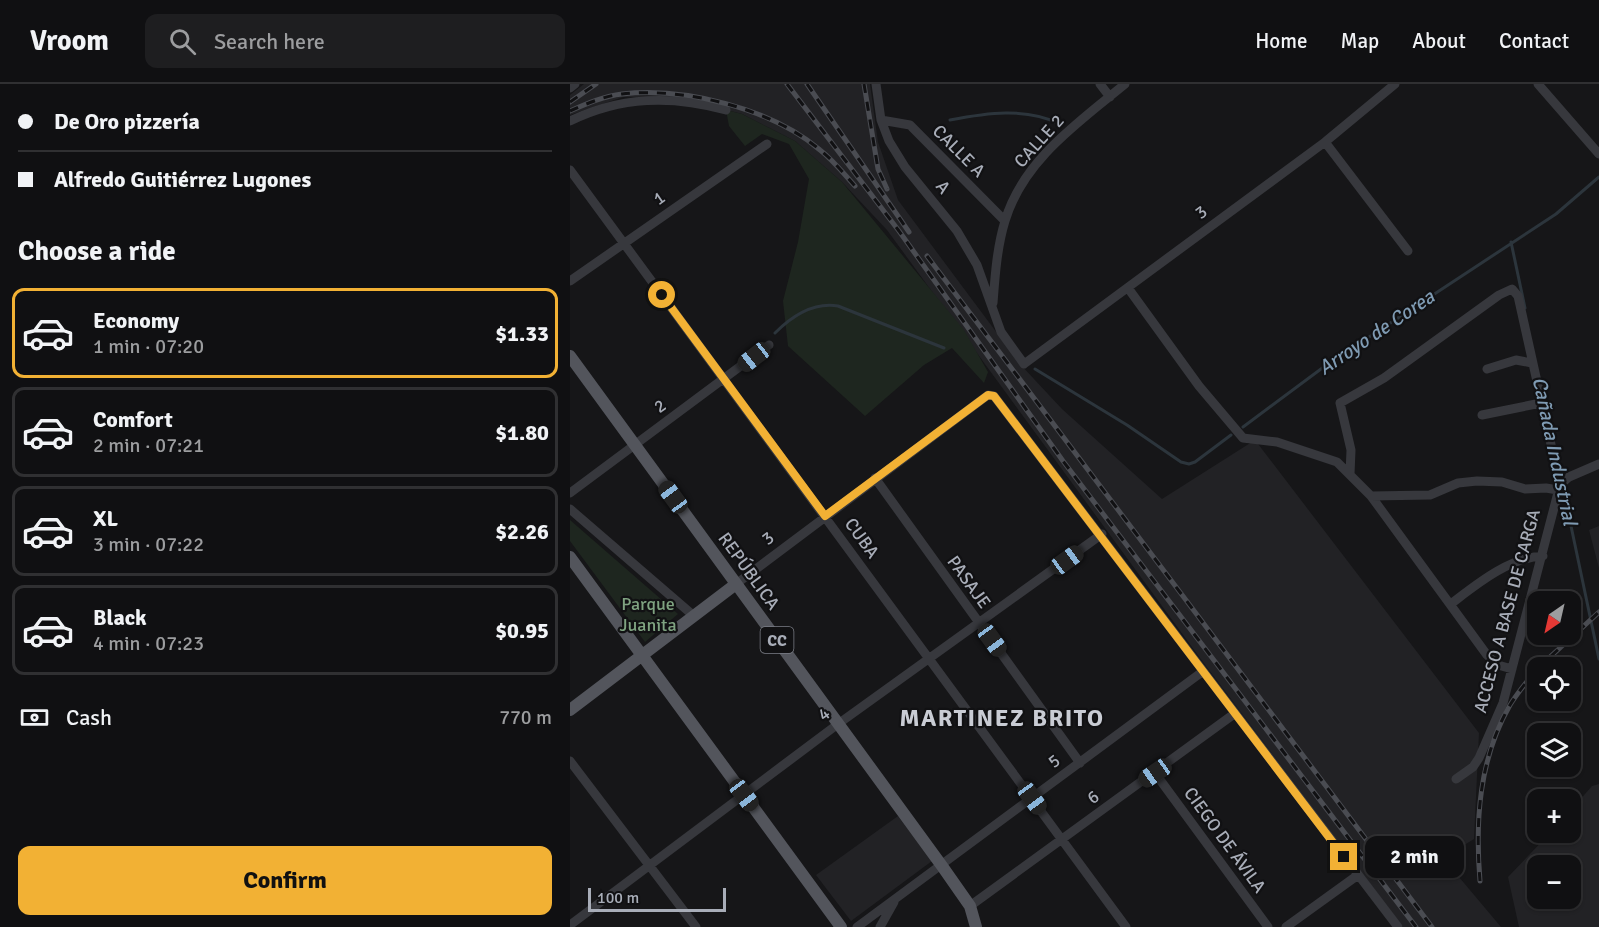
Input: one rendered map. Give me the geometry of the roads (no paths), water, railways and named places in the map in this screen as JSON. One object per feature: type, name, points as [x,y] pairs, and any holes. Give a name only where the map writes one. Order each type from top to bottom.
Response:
[{"type":"main road","name":"REPÚBLICA","points":[[570,356],[942,866],[970,906],[976,927]]},
{"type":"main road","points":[[570,557],[841,927]]},
{"type":"main road","name":"3","points":[[570,710],[736,585]]},
{"type":"street","points":[[570,88],[575,84]]},
{"type":"street","name":"A","points":[[876,84],[881,120],[889,141],[905,167],[957,231],[977,265],[1001,332],[1024,364]]},
{"type":"street","points":[[1100,84],[1110,97]]},
{"type":"street","name":"CALLE 2","points":[[993,308],[996,270],[1005,221],[1030,172],[1080,119],[1125,84]]},
{"type":"street","name":"3","points":[[1024,364],[1325,142],[1395,84]]},
{"type":"street","points":[[1538,84],[1599,154]]},
{"type":"street","points":[[570,122],[606,106],[654,99],[686,101],[726,110]]},
{"type":"street","name":"CALLE A","points":[[881,120],[909,125],[1005,221]]},
{"type":"street","points":[[1325,142],[1408,251]]},
{"type":"street","name":"1","points":[[570,281],[767,144]]},
{"type":"street","name":"CUBA","points":[[570,170],[1126,927]]},
{"type":"street","points":[[1128,288],[1199,386],[1243,438],[1277,442],[1337,462],[1371,496],[1452,603],[1487,655],[1498,664],[1512,669]]},
{"type":"street","points":[[1350,474],[1351,450],[1340,404],[1383,378],[1499,295],[1512,290],[1518,296],[1559,487]]},
{"type":"street","name":"2","points":[[570,493],[725,380],[769,345]]},
{"type":"street","points":[[1487,369],[1516,360],[1532,363]]},
{"type":"street","name":"3","points":[[736,585],[988,395],[994,396],[1003,406],[1102,534]]},
{"type":"street","points":[[1482,415],[1541,403]]},
{"type":"street","points":[[1371,496],[1430,495],[1458,483],[1477,481],[1502,482],[1526,489],[1559,487],[1576,473],[1599,464]]},
{"type":"street","name":"PASAJE","points":[[875,478],[1080,762]]},
{"type":"street","name":"ACCESO A BASE DE CARGA","points":[[1456,779],[1473,767],[1479,758],[1503,703],[1543,556],[1559,487]]},
{"type":"street","points":[[570,509],[694,616]]},
{"type":"street","points":[[1102,534],[1202,672],[1398,927]]},
{"type":"street","name":"4","points":[[570,925],[838,724],[1102,534]]},
{"type":"street","points":[[1452,603],[1508,565],[1530,556],[1543,556]]},
{"type":"street","name":"5","points":[[857,927],[1202,672]]},
{"type":"street","name":"6","points":[[970,906],[1234,714]]},
{"type":"street","points":[[570,761],[696,927]]},
{"type":"street","name":"CIEGO DE ÁVILA","points":[[1155,773],[1268,927]]},
{"type":"street","points":[[1286,927],[1358,875]]},
{"type":"street","name":"5","points":[[880,927],[897,898]]},
{"type":"waterway","points":[[950,120],[978,115],[1020,113],[1060,124]]},
{"type":"waterway","name":"Arroyo de Corea","points":[[1243,427],[1325,366],[1556,214],[1599,177]]},
{"type":"waterway","name":"Cañada Industrial","points":[[1511,242],[1525,308]]},
{"type":"waterway","name":"Arroyo de Corea","points":[[775,333],[804,312],[829,305],[838,306],[944,348]]},
{"type":"waterway","name":"Arroyo de Corea","points":[[1035,369],[1127,425],[1181,462],[1189,464],[1195,462],[1231,435]]},
{"type":"waterway","name":"Cañada Industrial","points":[[1563,488],[1599,659]]},
{"type":"railway","points":[[570,102],[596,84]]},
{"type":"railway","points":[[787,84],[899,231],[1063,461],[1416,927]]},
{"type":"railway","points":[[807,84],[909,232]]},
{"type":"railway","points":[[864,84],[878,169],[887,189]]},
{"type":"railway","points":[[570,111],[622,94],[672,94],[726,104],[752,112],[800,135],[829,158],[855,186]]},
{"type":"railway","points":[[927,256],[1432,927]]},
{"type":"railway","points":[[1550,657],[1599,612]]},
{"type":"railway","points":[[1480,881],[1479,813],[1486,769],[1500,726],[1510,705],[1527,682]]},
{"type":"district","name":"MARTINEZ BRITO","points":[[1002,718]]},
{"type":"park label","name":"Parque Juanita","points":[[648,614]]}]
